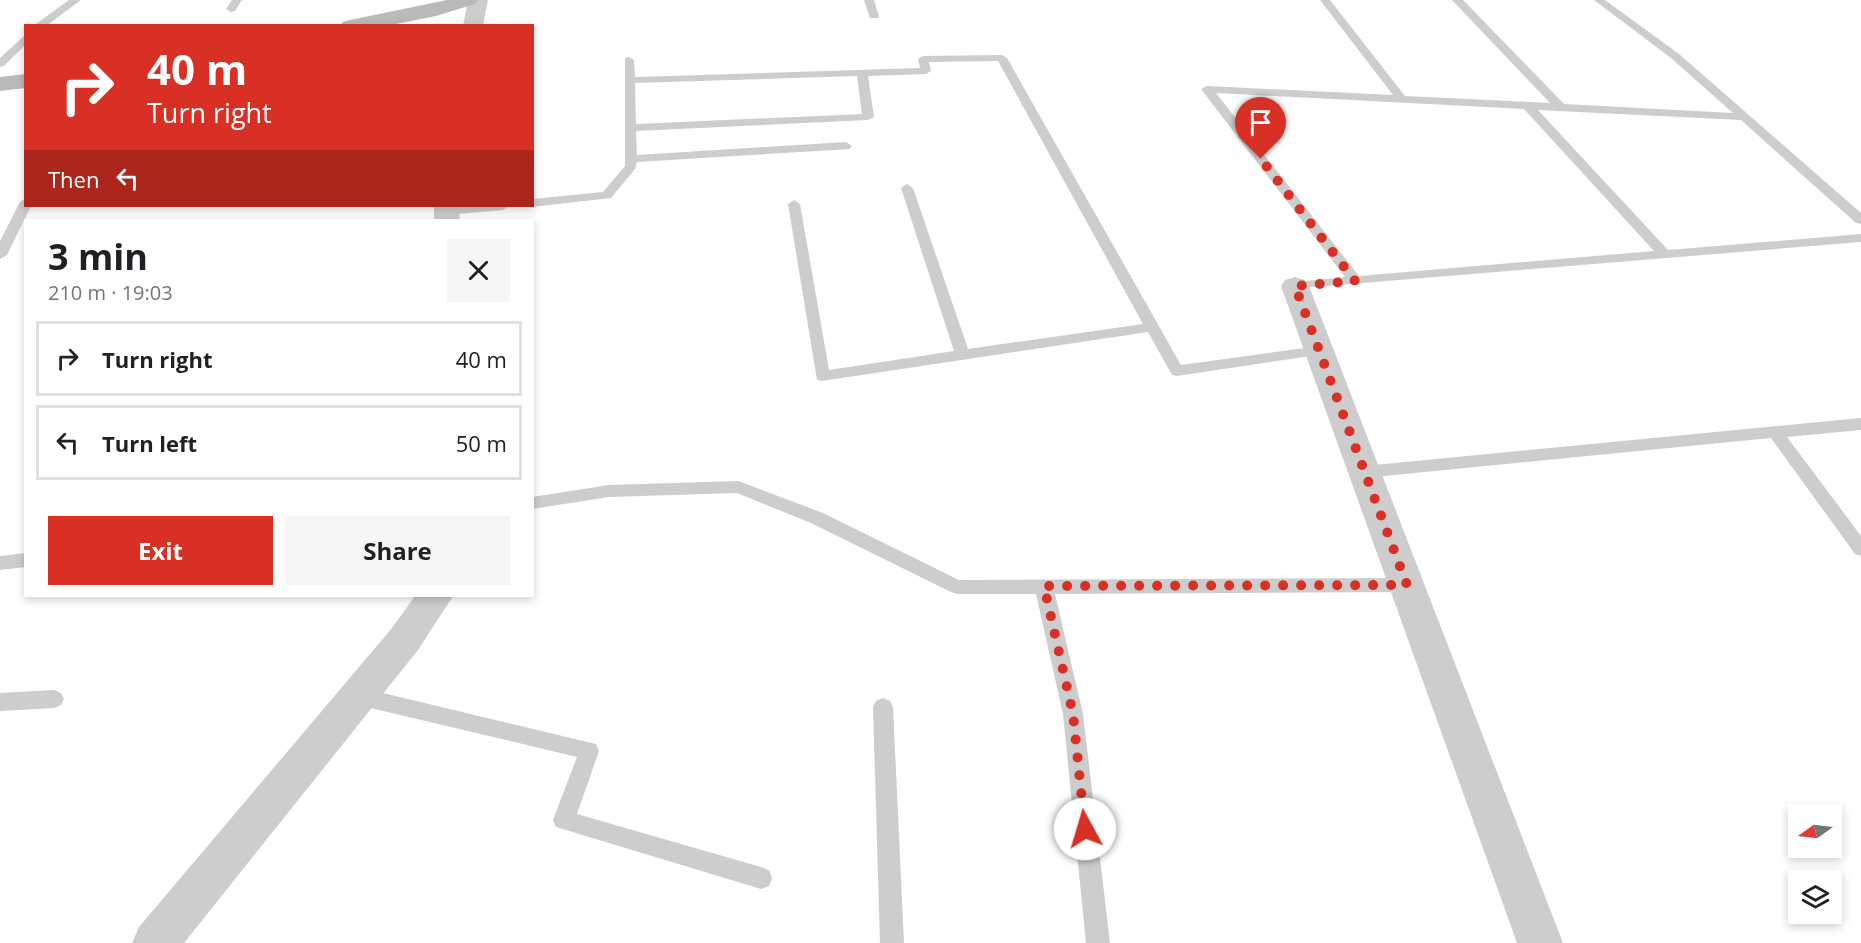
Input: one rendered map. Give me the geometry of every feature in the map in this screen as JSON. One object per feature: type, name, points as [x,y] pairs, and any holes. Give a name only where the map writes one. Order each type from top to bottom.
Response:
[{"type":"street","points":[[361,24],[436,10],[468,0]]},
{"type":"street","points":[[473,24],[478,0]]},
{"type":"street","points":[[0,84],[24,81]]},
{"type":"street","points":[[1295,286],[1540,943]]},
{"type":"street","points":[[155,943],[405,639],[434,597]]},
{"type":"lane","points":[[41,24],[76,0]]},
{"type":"lane","points":[[869,0],[874,16]]},
{"type":"lane","points":[[1325,0],[1402,99]]},
{"type":"lane","points":[[1457,0],[1560,107]]},
{"type":"lane","points":[[1599,0],[1675,56],[1861,220]]},
{"type":"lane","points":[[0,64],[24,40]]},
{"type":"lane","points":[[629,80],[926,71],[923,59],[1002,58],[1177,371],[1319,351]]},
{"type":"lane","points":[[534,202],[607,195],[631,166],[628,60]]},
{"type":"lane","points":[[630,128],[868,117],[862,72]]},
{"type":"lane","points":[[1355,281],[1207,89],[1744,117]]},
{"type":"lane","points":[[1527,105],[1665,255]]},
{"type":"lane","points":[[632,159],[846,146]]},
{"type":"lane","points":[[907,188],[963,356]]},
{"type":"lane","points":[[794,204],[822,376],[1152,327]]},
{"type":"lane","points":[[0,255],[24,206]]},
{"type":"lane","points":[[447,212],[494,207]]},
{"type":"lane","points":[[1295,286],[1861,238]]},
{"type":"lane","points":[[1364,472],[1861,424]]},
{"type":"lane","points":[[1775,432],[1861,549]]},
{"type":"lane","points":[[534,503],[609,491],[738,487],[817,518],[957,587],[1407,585]]},
{"type":"lane","points":[[0,563],[24,560]]},
{"type":"lane","points":[[1044,586],[1073,714],[1098,943]]},
{"type":"lane","points":[[358,696],[589,751],[564,820],[761,878]]},
{"type":"lane","points":[[0,702],[54,699]]},
{"type":"lane","points":[[883,707],[892,943]]},
{"type":"route","points":[[1085,829],[1073,714],[1044,586],[1407,585],[1295,286],[1355,281],[1261,159]]}]
